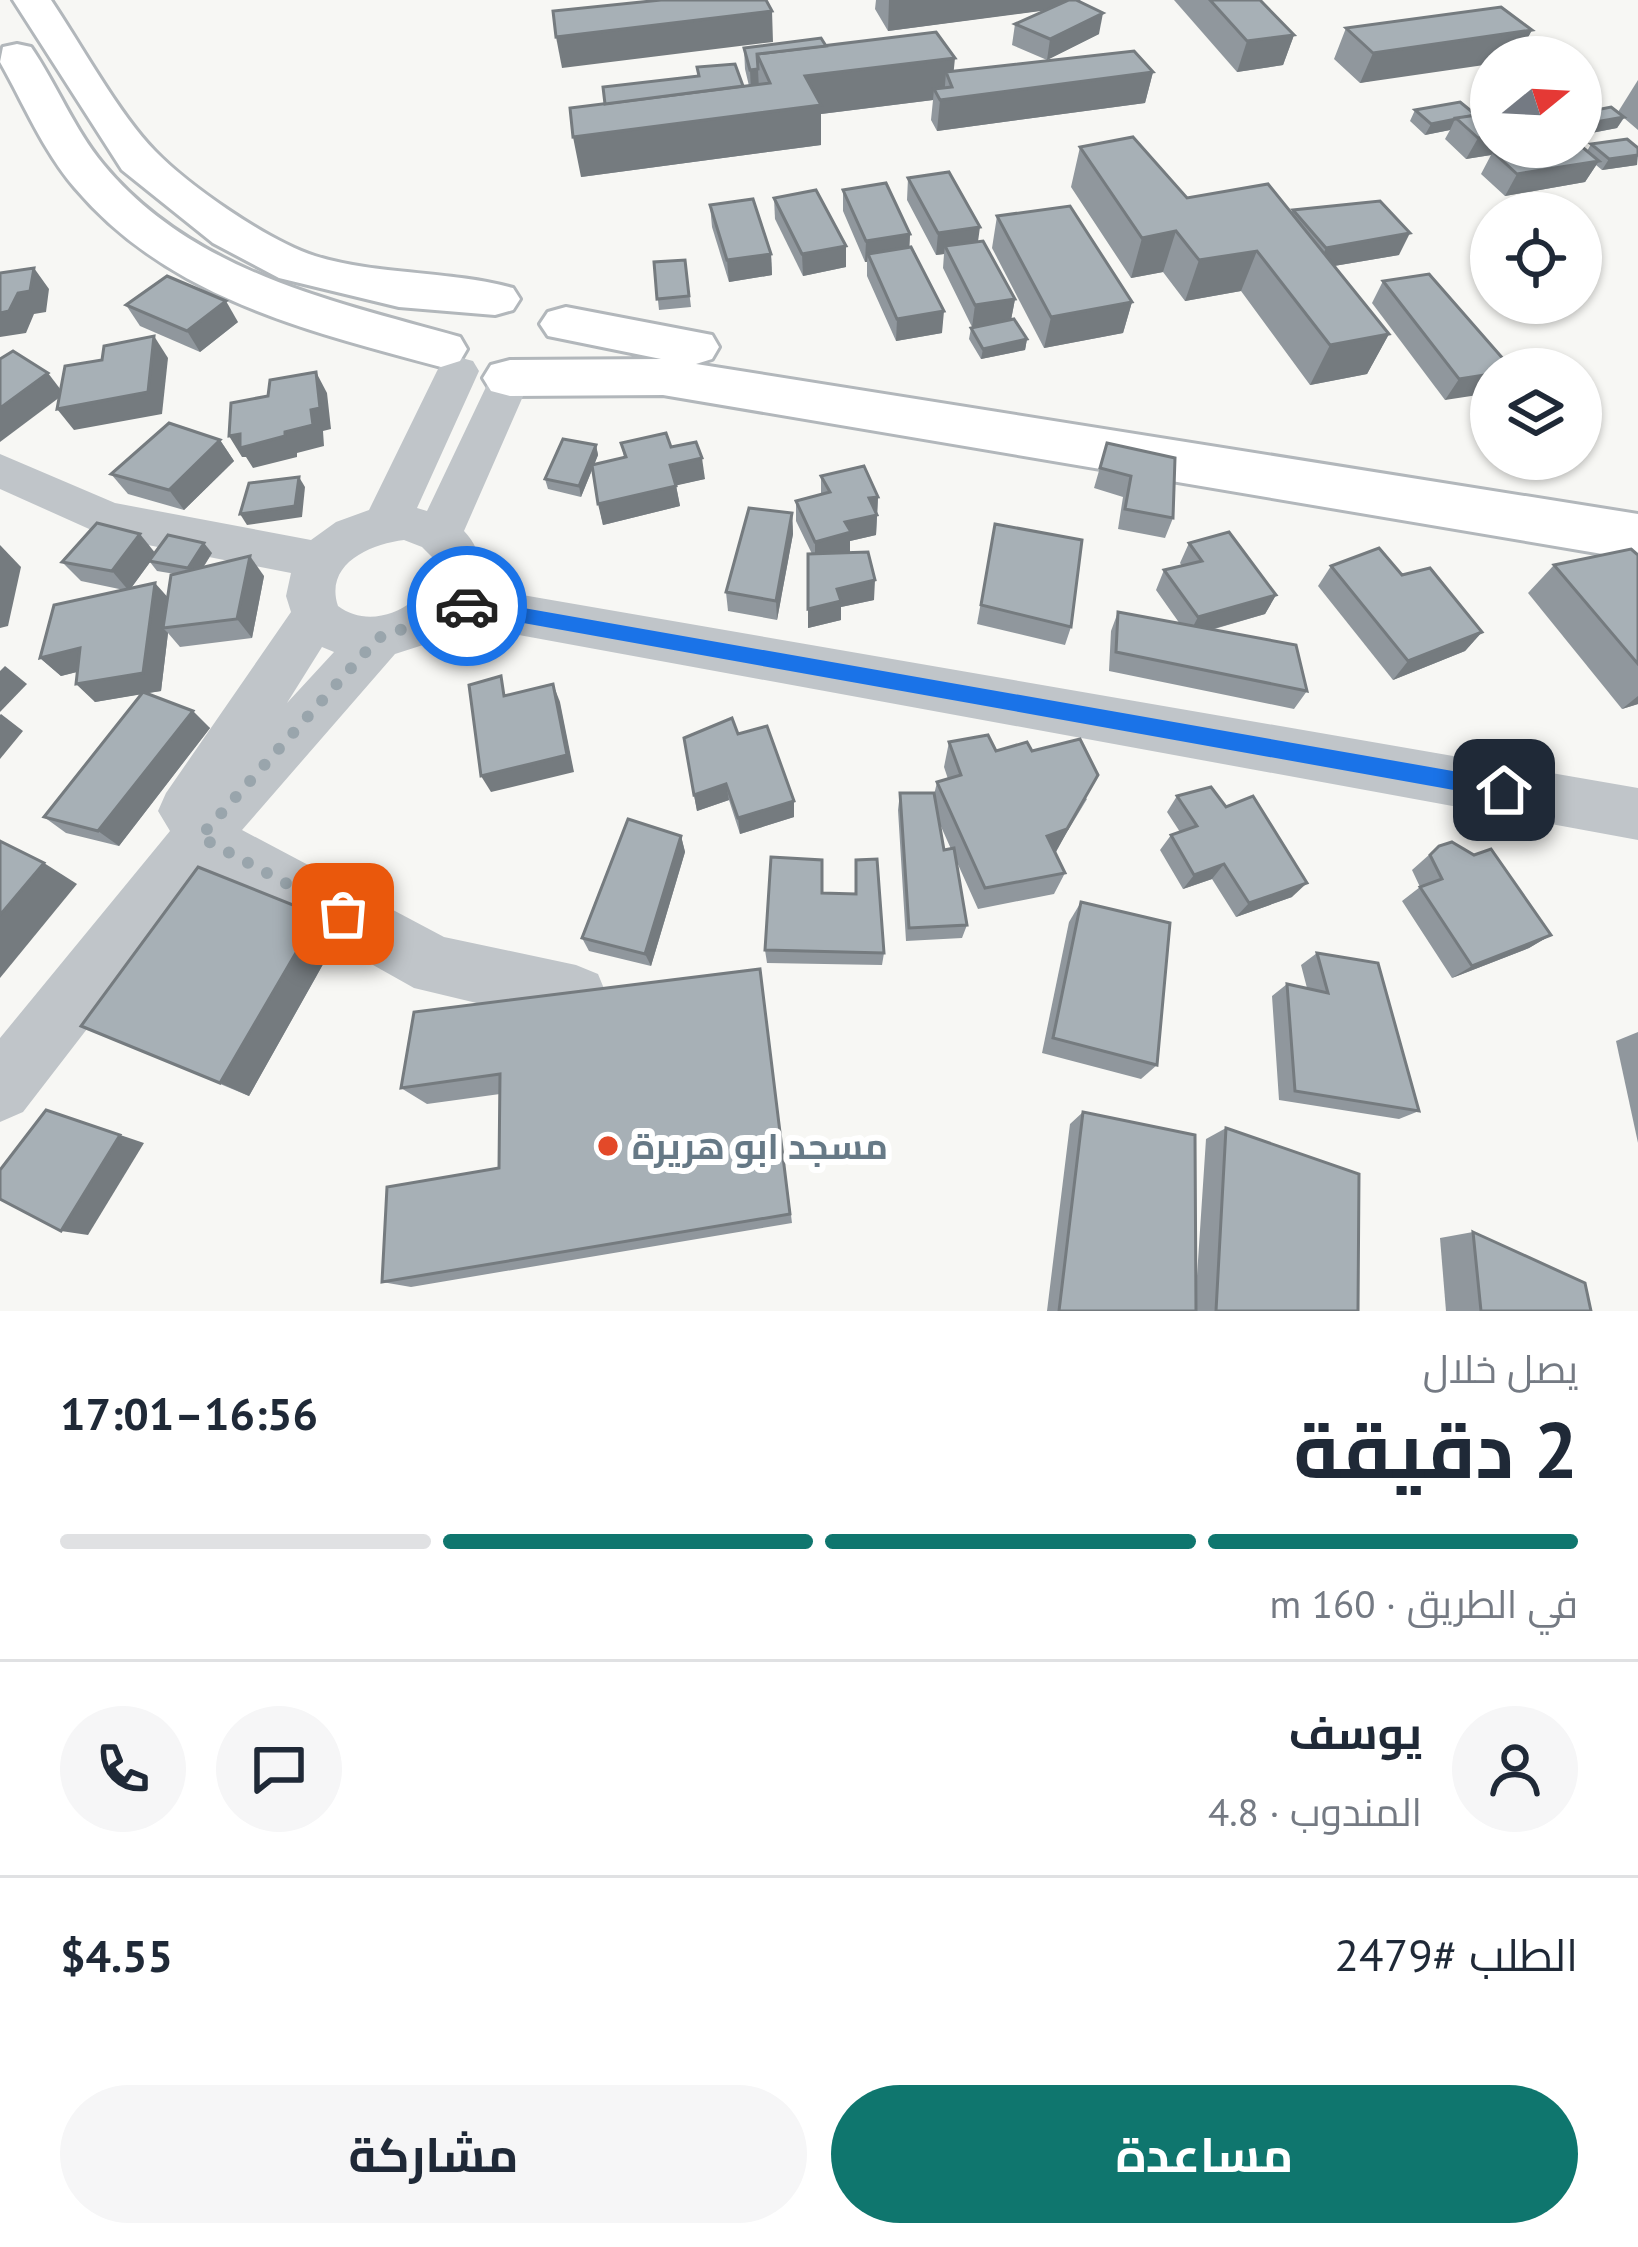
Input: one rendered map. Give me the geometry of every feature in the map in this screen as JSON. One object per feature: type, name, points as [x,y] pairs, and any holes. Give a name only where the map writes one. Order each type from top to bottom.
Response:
[{"type":"main road","points":[[32,0],[138,160],[230,232],[296,267],[399,291],[514,297],[548,304],[566,324],[567,337],[548,362],[470,366]]},
{"type":"main road","points":[[0,27],[89,176],[182,256],[240,288],[470,366],[663,377],[1638,537]]},
{"type":"main road","points":[[470,366],[449,324],[461,312],[495,299]]},
{"type":"main road","points":[[566,324],[1638,501]]},
{"type":"street","points":[[386,524],[470,366]]},
{"type":"street","points":[[440,533],[470,366]]},
{"type":"street","points":[[0,470],[107,519],[321,560]]},
{"type":"street","points":[[406,522],[440,533],[453,546],[459,563],[446,602],[428,620],[378,638],[352,638],[315,617],[310,580],[321,560],[349,536],[406,522]]},
{"type":"street","points":[[446,602],[1638,814]]},
{"type":"street","points":[[0,1044],[176,826],[315,617]]},
{"type":"street","points":[[0,1089],[200,837],[378,638]]},
{"type":"street","points":[[200,837],[436,967],[576,996]]},
{"type":"building","points":[[661,0],[766,0],[772,11],[556,37],[553,11]]},
{"type":"building","points":[[1069,0],[1103,13],[1050,39],[1015,24]]},
{"type":"building","points":[[1210,0],[1260,0],[1294,35],[1247,41]]},
{"type":"building","points":[[1501,7],[1532,30],[1373,53],[1346,28]]},
{"type":"building","points":[[936,32],[955,58],[805,76],[821,105],[573,137],[570,108],[770,83],[757,54]]},
{"type":"building","points":[[821,38],[826,46],[757,54],[758,69],[750,70],[744,48]]},
{"type":"building","points":[[1134,51],[1153,72],[940,100],[934,89],[952,87],[946,72]]},
{"type":"building","points":[[735,64],[743,86],[605,104],[603,87],[699,76],[697,67]]},
{"type":"building","points":[[1460,102],[1470,116],[1431,124],[1415,110]]},
{"type":"building","points":[[1611,107],[1624,117],[1602,121],[1602,109]]},
{"type":"building","points":[[1470,116],[1470,131],[1456,118]]},
{"type":"building","points":[[1133,137],[1187,198],[1268,184],[1389,334],[1330,345],[1257,251],[1199,260],[1176,231],[1142,238],[1080,147]]},
{"type":"building","points":[[1627,139],[1638,148],[1638,155],[1609,159],[1602,153],[1602,142]]},
{"type":"building","points":[[1510,168],[1555,168],[1517,174]]},
{"type":"building","points":[[949,172],[980,227],[938,233],[908,178]]},
{"type":"building","points":[[886,183],[910,234],[866,241],[843,190]]},
{"type":"building","points":[[816,190],[846,246],[802,254],[774,198]]},
{"type":"building","points":[[753,199],[771,254],[727,260],[710,205]]},
{"type":"building","points":[[1380,201],[1410,233],[1326,248],[1293,210]]},
{"type":"building","points":[[1070,206],[1132,302],[1051,317],[997,216]]},
{"type":"building","points":[[983,241],[1015,299],[975,305],[945,246]]},
{"type":"building","points":[[911,247],[944,311],[897,319],[868,254]]},
{"type":"building","points":[[685,260],[689,296],[657,299],[654,262]]},
{"type":"building","points":[[34,268],[30,291],[18,293],[9,311],[0,313],[0,273]]},
{"type":"building","points":[[1429,274],[1494,348],[1470,348],[1470,377],[1459,379],[1383,281]]},
{"type":"building","points":[[167,276],[226,301],[187,331],[126,305]]},
{"type":"building","points":[[1014,319],[1027,339],[983,349],[971,328]]},
{"type":"building","points":[[154,336],[148,392],[57,409],[65,366],[102,360],[104,346]]},
{"type":"building","points":[[13,351],[48,373],[0,408],[0,359]]},
{"type":"building","points":[[316,372],[320,408],[311,410],[313,425],[240,448],[240,434],[229,436],[231,403],[268,396],[270,380]]},
{"type":"building","points":[[169,423],[220,440],[169,490],[111,474]]},
{"type":"building","points":[[666,433],[671,447],[696,442],[702,458],[670,465],[676,486],[598,504],[592,465],[626,457],[621,443]]},
{"type":"building","points":[[563,439],[596,445],[579,486],[545,479]]},
{"type":"building","points":[[1107,443],[1175,458],[1173,518],[1125,509],[1131,476],[1100,468]]},
{"type":"building","points":[[864,466],[878,497],[869,498],[877,515],[845,522],[851,532],[815,542],[796,501],[830,492],[821,476]]},
{"type":"building","points":[[299,477],[295,506],[240,514],[249,483]]},
{"type":"building","points":[[749,508],[792,513],[776,601],[726,592]]},
{"type":"building","points":[[97,523],[140,534],[112,571],[62,562]]},
{"type":"building","points":[[995,524],[1082,540],[1071,627],[981,605]]},
{"type":"building","points":[[1229,532],[1276,595],[1198,617],[1164,570],[1202,561],[1189,543]]},
{"type":"building","points":[[168,535],[204,543],[188,568],[149,561]]},
{"type":"building","points":[[1379,548],[1402,575],[1430,568],[1482,632],[1408,661],[1331,566]]},
{"type":"building","points":[[1631,549],[1638,555],[1638,664],[1554,565]]},
{"type":"building","points":[[868,552],[875,580],[837,589],[841,601],[808,609],[808,554]]},
{"type":"building","points":[[250,556],[237,619],[163,628],[171,575]]},
{"type":"building","points":[[155,583],[143,673],[76,684],[80,648],[40,658],[54,605]]},
{"type":"building","points":[[1118,612],[1296,645],[1307,691],[1116,652]]},
{"type":"building","points":[[501,676],[504,696],[553,684],[567,755],[481,776],[469,685]]},
{"type":"building","points":[[143,692],[193,711],[98,831],[44,817]]},
{"type":"building","points":[[732,718],[738,734],[767,726],[794,801],[738,818],[726,784],[694,795],[684,738]]},
{"type":"building","points":[[988,735],[996,751],[1027,742],[1032,751],[1080,739],[1098,775],[1067,829],[1047,836],[1065,873],[985,888],[937,782],[961,775],[949,742]]},
{"type":"building","points":[[1211,787],[1226,807],[1253,796],[1307,883],[1249,903],[1224,864],[1194,875],[1171,835],[1197,826],[1177,796]]},
{"type":"building","points":[[900,793],[934,793],[944,850],[954,848],[967,925],[909,928]]},
{"type":"building","points":[[628,819],[681,836],[645,954],[582,938]]},
{"type":"building","points":[[0,841],[44,863],[0,915]]},
{"type":"building","points":[[1452,842],[1474,855],[1491,849],[1551,935],[1472,966],[1420,887],[1442,879],[1430,855]]},
{"type":"building","points":[[771,857],[822,860],[822,893],[856,894],[856,860],[877,859],[884,953],[765,950]]},
{"type":"building","points":[[198,867],[318,915],[220,1083],[81,1026]]},
{"type":"building","points":[[1081,902],[1170,923],[1157,1065],[1053,1038]]},
{"type":"building","points":[[1317,953],[1378,963],[1419,1111],[1295,1091],[1287,984],[1328,993]]},
{"type":"building","points":[[760,969],[790,1214],[382,1282],[387,1187],[499,1168],[500,1074],[401,1088],[414,1012]]},
{"type":"building","points":[[46,1110],[120,1135],[61,1231],[0,1199],[0,1170]]},
{"type":"building","points":[[1083,1112],[1195,1135],[1196,1311],[1059,1311]]},
{"type":"building","points":[[1226,1128],[1359,1174],[1358,1311],[1216,1311]]},
{"type":"building","points":[[1473,1232],[1585,1283],[1591,1311],[1481,1311]]},
{"type":"way so far","points":[[343,914],[200,837],[378,638],[428,620],[446,602],[467,606]]},
{"type":"place","name":"مسجد ابو هريرة","points":[[608,1146]]},
{"type":"route","points":[[467,606],[1504,790]]}]
